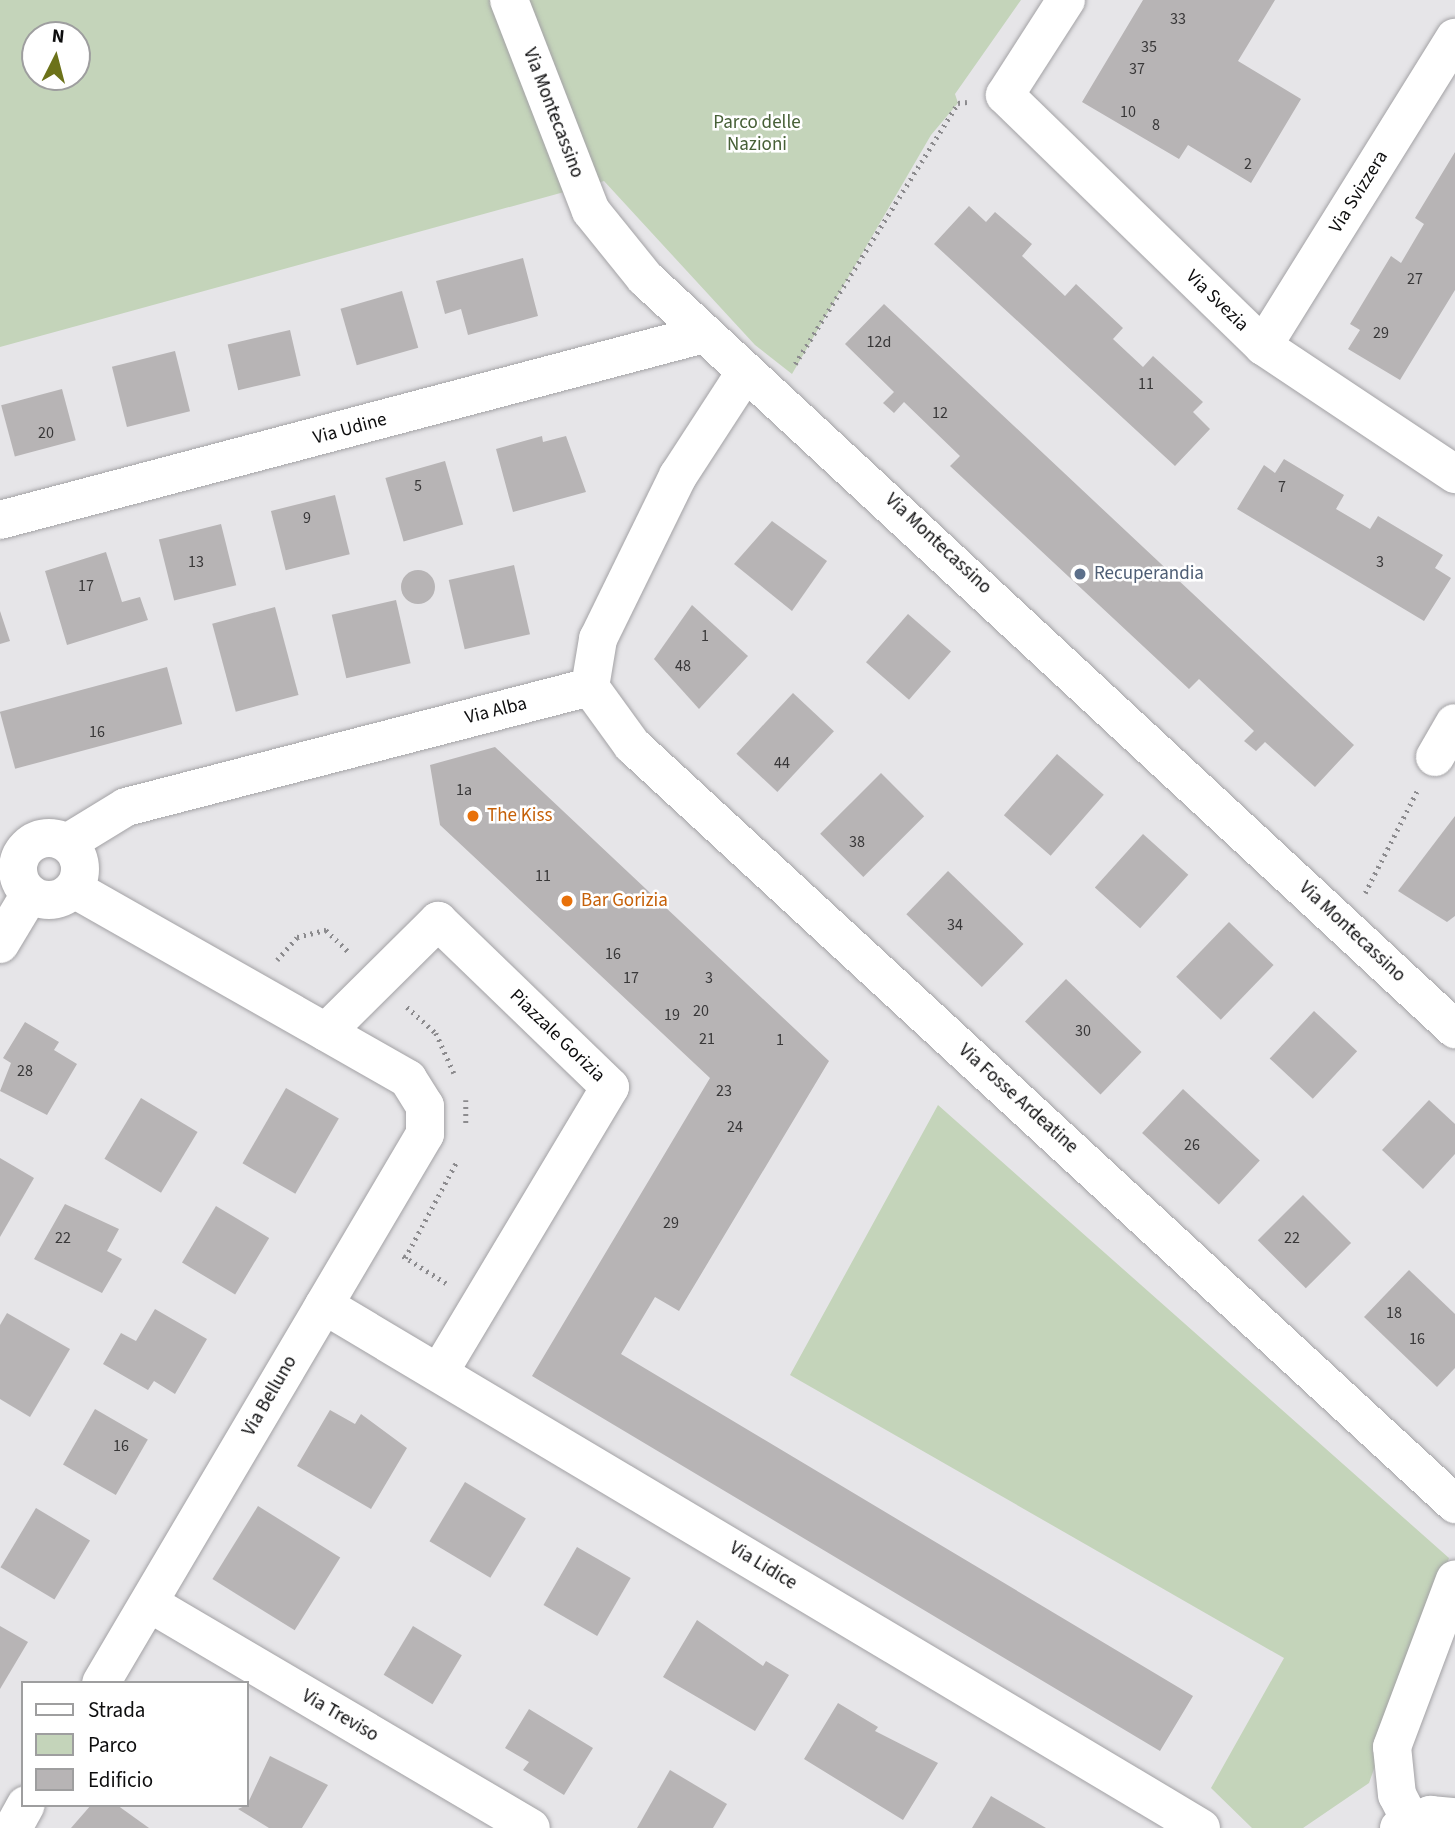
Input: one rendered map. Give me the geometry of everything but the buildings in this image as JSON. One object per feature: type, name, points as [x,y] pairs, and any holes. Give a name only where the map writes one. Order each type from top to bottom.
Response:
[{"type":"street","name":"Via Montecassino","points":[[509,0],[591,211],[700,335],[774,397],[1455,1029]]},
{"type":"street","points":[[1005,95],[1066,0]]},
{"type":"street","name":"Via Svizzera","points":[[1263,346],[1455,38]]},
{"type":"street","name":"Via Svezia","points":[[1005,95],[1263,346],[1455,474]]},
{"type":"street","name":"Via Udine","points":[[0,520],[700,335]]},
{"type":"street","points":[[590,687],[598,639],[678,476],[745,373]]},
{"type":"street","name":"Via Alba","points":[[67,843],[126,807],[590,687]]},
{"type":"street","name":"Via Fosse Ardeatine","points":[[590,687],[632,745],[1455,1504]]},
{"type":"street","points":[[1434,757],[1455,723]]},
{"type":"street","points":[[46,837],[67,843],[80,860],[74,889],[58,900],[30,894],[19,878],[10,852],[46,837]]},
{"type":"street","points":[[74,889],[326,1032]]},
{"type":"street","points":[[0,944],[30,894]]},
{"type":"street","name":"Piazzale Gorizia","points":[[326,1032],[438,921],[610,1087],[439,1373]]},
{"type":"street","name":"Via Belluno","points":[[102,1681],[425,1134],[425,1106],[408,1079],[326,1032]]},
{"type":"street","name":"Via Lidice","points":[[324,1306],[1201,1828]]},
{"type":"street","points":[[1455,1579],[1392,1747],[1397,1795],[1405,1824],[1455,1817]]},
{"type":"street","name":"Via Treviso","points":[[149,1603],[531,1828]]},
{"type":"street","points":[[13,1828],[25,1807]]},
{"type":"path","points":[[774,397],[958,103],[1005,95]]},
{"type":"path","points":[[1348,928],[1434,757]]},
{"type":"path","points":[[366,1234],[481,1304]]},
{"type":"green space","name":"Parco delle Nazioni","points":[[0,0],[1021,0],[955,94],[958,103],[931,135],[792,374],[755,345],[604,181],[0,347]]},
{"type":"green space","points":[[938,1105],[1449,1558],[1369,1783],[1303,1828],[1252,1828],[1211,1788],[1284,1658],[790,1375]]},
{"type":"place","name":"Recuperandia","points":[[1080,574]]},
{"type":"place","name":"The Kiss","points":[[473,816]]},
{"type":"place","name":"Bar Gorizia","points":[[567,901]]}]
